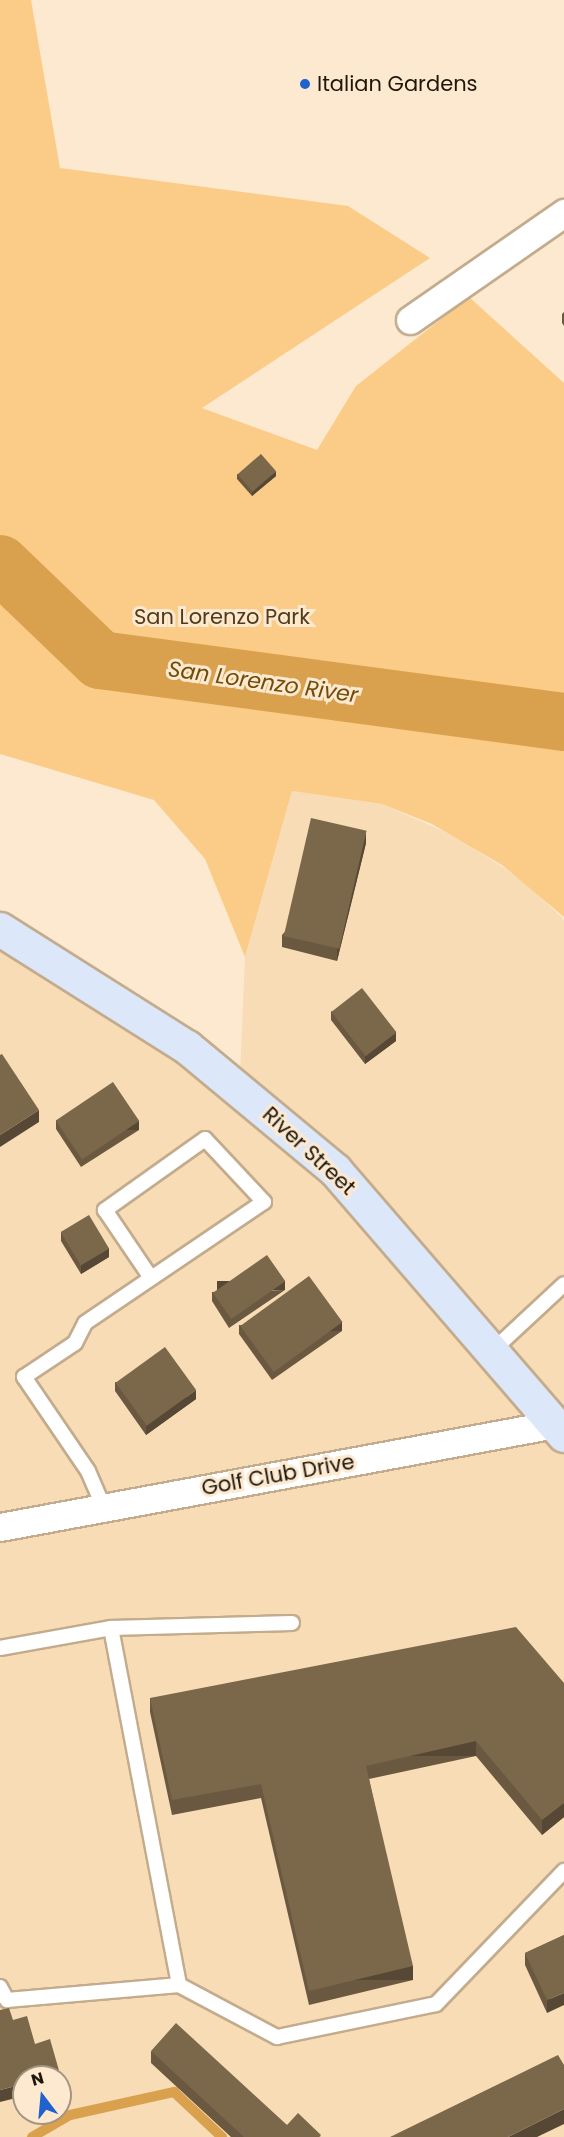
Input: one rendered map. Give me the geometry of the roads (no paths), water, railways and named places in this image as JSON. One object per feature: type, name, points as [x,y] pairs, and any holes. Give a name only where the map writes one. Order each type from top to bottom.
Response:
[{"type":"main road","name":"River Street","points":[[4,937],[187,1047],[263,1107],[335,1170],[560,1430]]},
{"type":"street","points":[[410,320],[564,213]]},
{"type":"street","name":"Golf Club Drive","points":[[0,1527],[560,1430]]},
{"type":"lane","points":[[104,1508],[88,1471],[24,1377],[75,1343],[85,1323],[264,1203],[205,1138],[105,1210],[151,1278]]},
{"type":"lane","points":[[492,1351],[564,1284]]},
{"type":"lane","points":[[0,1648],[111,1628],[292,1623]]},
{"type":"lane","points":[[111,1628],[179,1985]]},
{"type":"lane","points":[[0,1987],[7,2000],[179,1985],[277,2037],[435,2004],[564,1871]]},
{"type":"waterway","name":"San Lorenzo River","points":[[0,564],[100,660],[564,722]]},
{"type":"waterway","points":[[32,2137],[70,2115],[174,2092],[222,2137]]},
{"type":"place","name":"Italian Gardens","points":[[305,84]]},
{"type":"park label","name":"San Lorenzo Park","points":[[222,617]]}]
